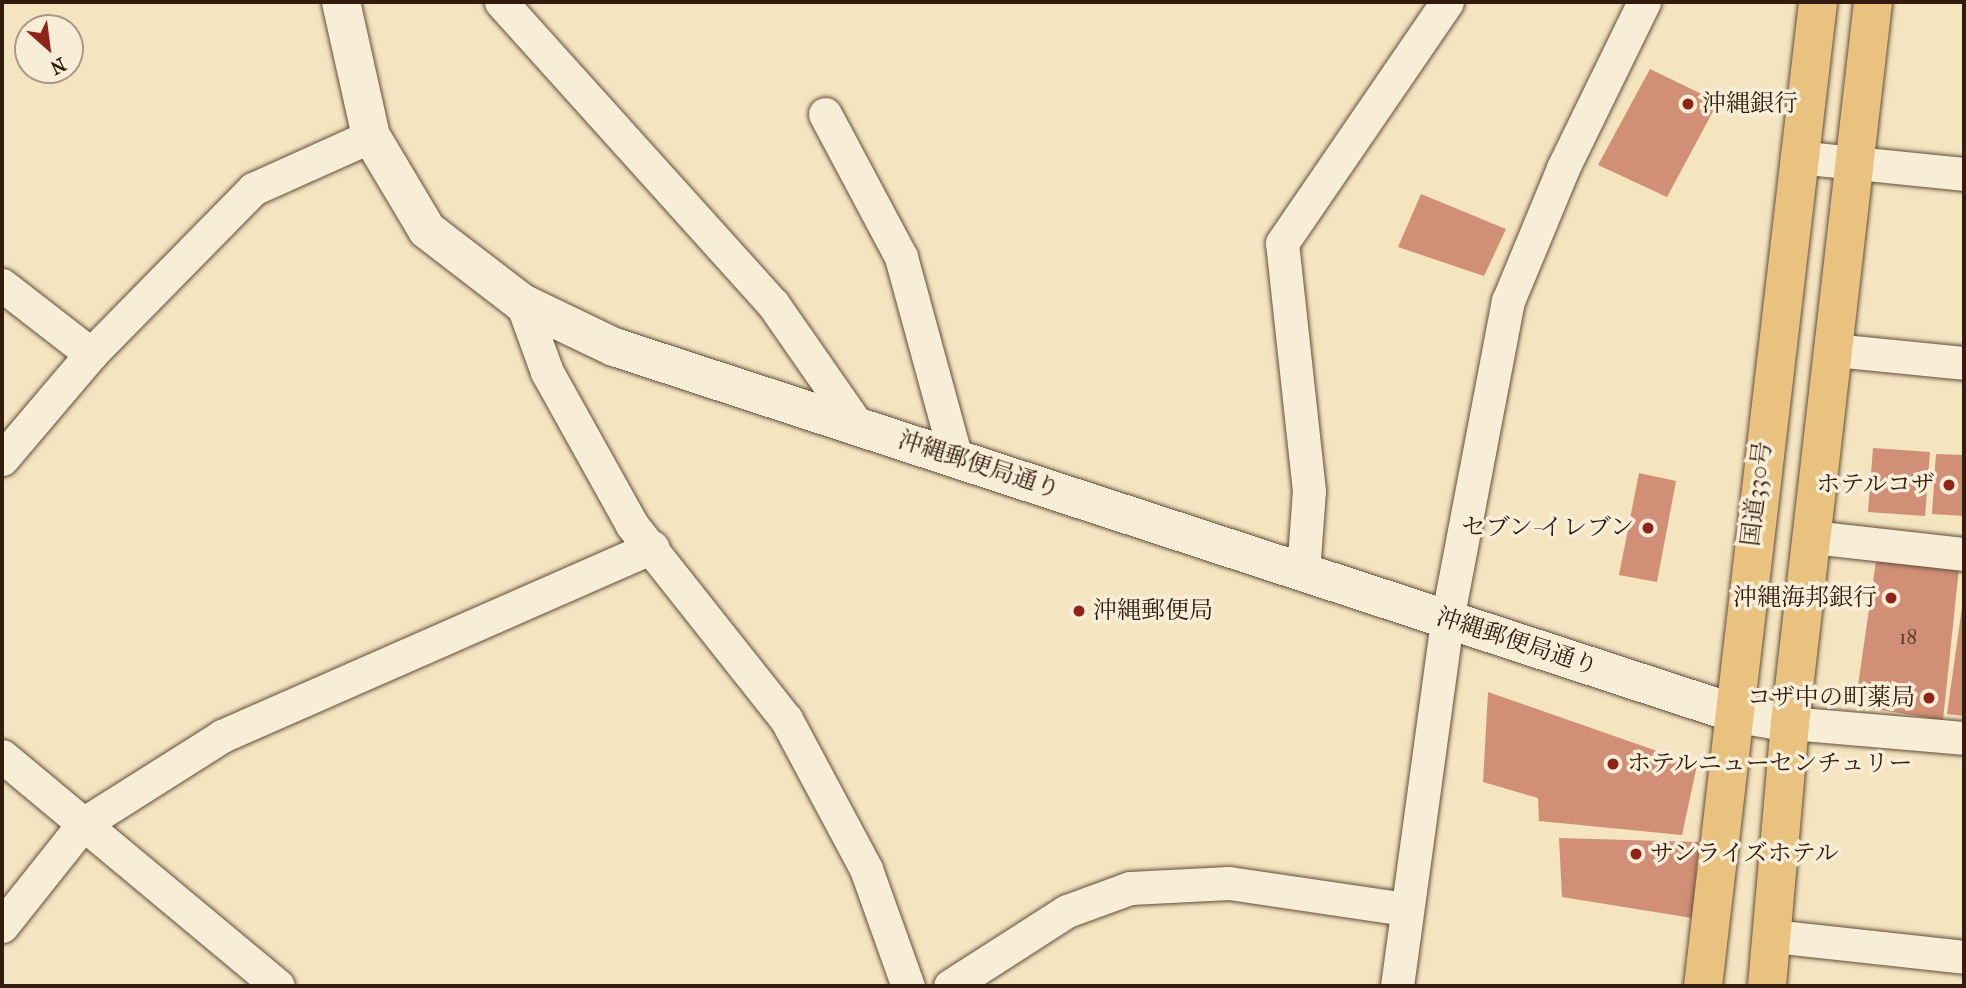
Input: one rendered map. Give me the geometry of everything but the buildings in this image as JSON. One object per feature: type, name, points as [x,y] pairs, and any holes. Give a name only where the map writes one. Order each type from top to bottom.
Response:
[{"type":"highway","name":"国道330号","points":[[1703,986],[1797,157],[1818,2]]},
{"type":"highway","points":[[1767,986],[1790,723],[1834,350],[1851,162],[1873,2]]},
{"type":"street","name":"沖縄郵便局通り","points":[[341,2],[371,135],[427,230],[522,303],[614,347],[1734,713],[1790,723]]},
{"type":"street","points":[[502,2],[773,304],[857,425]]},
{"type":"street","points":[[1303,572],[1307,456],[1282,243],[1447,2]]},
{"type":"street","points":[[1397,986],[1447,620],[1508,301],[1563,167],[1644,2]]},
{"type":"street","points":[[825,114],[901,257],[956,458]]},
{"type":"street","points":[[2,459],[92,354],[253,189],[371,135]]},
{"type":"street","points":[[1797,157],[1964,174]]},
{"type":"street","points":[[2,285],[92,354]]},
{"type":"street","points":[[522,303],[548,373],[632,525],[786,719],[866,869],[908,986]]},
{"type":"street","points":[[1834,350],[1964,363]]},
{"type":"street","points":[[1812,537],[1964,554]]},
{"type":"street","points":[[2,926],[83,824],[222,736],[652,547]]},
{"type":"street","points":[[1790,723],[1964,738]]},
{"type":"street","points":[[2,756],[278,986]]},
{"type":"street","points":[[950,986],[1067,911],[1130,888],[1229,883],[1406,909]]},
{"type":"street","points":[[1772,936],[1964,957]]},
{"type":"place","name":"沖縄銀行","points":[[1688,104]]},
{"type":"place","name":"ホテルコザ","points":[[1949,485]]},
{"type":"place","name":"セブン-イレブン","points":[[1648,528]]},
{"type":"place","name":"沖縄海邦銀行","points":[[1891,598]]},
{"type":"place","name":"沖縄郵便局","points":[[1079,611]]},
{"type":"place","name":"コザ中の町薬局","points":[[1929,698]]},
{"type":"place","name":"ホテルニューセンチュリー","points":[[1613,764]]},
{"type":"place","name":"サンライズホテル","points":[[1636,854]]}]
